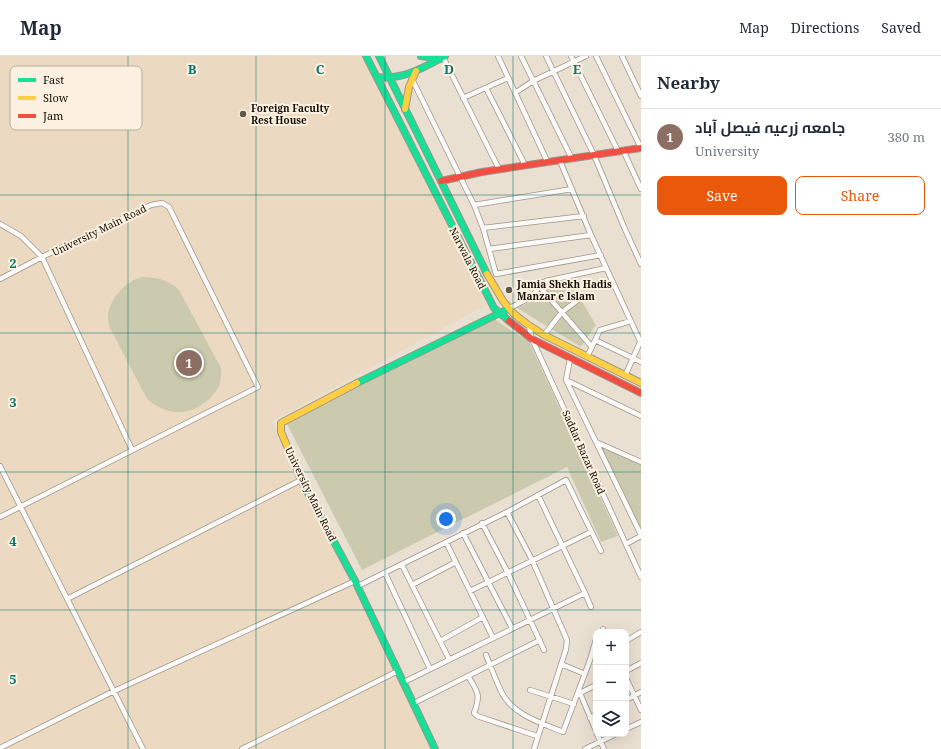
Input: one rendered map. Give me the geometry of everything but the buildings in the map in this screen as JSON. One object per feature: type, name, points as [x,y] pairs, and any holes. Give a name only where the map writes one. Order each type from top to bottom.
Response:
[{"type":"main road","name":"Narwala Road","points":[[366,56],[494,308],[532,339],[641,393]]},
{"type":"main road","name":"Narwala Road","points":[[379,56],[497,294],[508,309],[529,326],[544,335],[641,383]]},
{"type":"main road","points":[[421,56],[443,57]]},
{"type":"main road","points":[[405,110],[410,77],[416,71],[443,57]]},
{"type":"main road","points":[[377,77],[390,79],[410,77]]},
{"type":"main road","points":[[441,181],[459,176],[499,169],[548,163],[641,148]]},
{"type":"main road","name":"University Main Road","points":[[435,749],[356,583],[301,480],[281,432],[281,423],[508,309]]},
{"type":"street","points":[[498,56],[548,163]]},
{"type":"street","points":[[521,56],[572,159]]},
{"type":"street","points":[[546,56],[594,155],[641,264]]},
{"type":"street","points":[[571,56],[641,189]]},
{"type":"street","points":[[515,92],[534,81],[586,56]]},
{"type":"street","points":[[596,56],[641,148]]},
{"type":"street","points":[[622,56],[641,96]]},
{"type":"street","points":[[443,57],[499,169]]},
{"type":"street","points":[[410,77],[474,205],[483,228],[496,274],[601,255]]},
{"type":"street","points":[[463,98],[508,78]]},
{"type":"street","points":[[486,88],[525,165]]},
{"type":"street","points":[[560,161],[591,235],[641,341],[625,376]]},
{"type":"street","points":[[474,205],[572,189]]},
{"type":"street","name":"University Main Road","points":[[0,279],[42,257],[151,205],[162,203],[169,206],[258,387],[132,450]]},
{"type":"street","points":[[483,228],[584,216]]},
{"type":"street","points":[[0,224],[21,236],[42,257],[132,450],[0,517]]},
{"type":"street","points":[[489,249],[591,235]]},
{"type":"street","points":[[508,309],[533,296],[541,283],[546,280],[606,268]]},
{"type":"street","points":[[539,286],[592,347]]},
{"type":"street","points":[[544,335],[562,312],[582,297]]},
{"type":"street","points":[[587,357],[600,330],[631,321]]},
{"type":"street","name":"Saddar Bazar Road","points":[[529,326],[532,339],[641,577]]},
{"type":"street","points":[[595,340],[641,362]]},
{"type":"street","points":[[570,358],[566,380],[641,536],[626,544]]},
{"type":"street","points":[[566,380],[641,416]]},
{"type":"street","points":[[596,442],[641,462]]},
{"type":"street","points":[[0,466],[143,749]]},
{"type":"street","points":[[67,599],[301,480]]},
{"type":"street","points":[[0,748],[114,692],[356,583],[385,573],[566,480],[601,551]]},
{"type":"street","points":[[538,495],[591,607]]},
{"type":"street","points":[[506,512],[532,560],[566,640],[566,648],[534,749]]},
{"type":"street","points":[[482,523],[508,573],[544,650]]},
{"type":"street","points":[[470,591],[591,532]]},
{"type":"street","points":[[463,533],[512,628]]},
{"type":"street","points":[[446,542],[493,638]]},
{"type":"street","points":[[412,586],[456,562]]},
{"type":"street","points":[[402,564],[449,659]]},
{"type":"street","points":[[385,573],[430,669]]},
{"type":"street","points":[[404,682],[585,593]]},
{"type":"street","points":[[440,641],[483,617]]},
{"type":"street","points":[[629,638],[641,632]]},
{"type":"street","points":[[414,703],[540,640]]},
{"type":"street","points":[[486,655],[502,693],[508,702],[527,716],[563,732],[593,650]]},
{"type":"street","points":[[629,669],[641,663]]},
{"type":"street","points":[[560,664],[585,674]]},
{"type":"street","points":[[242,749],[398,671]]},
{"type":"street","points":[[468,676],[478,694],[478,702],[474,713],[477,716],[537,736]]},
{"type":"street","points":[[629,685],[641,710]]},
{"type":"street","points":[[593,686],[580,693],[593,724]]},
{"type":"street","points":[[530,690],[574,704]]},
{"type":"street","points":[[629,698],[641,692]]},
{"type":"street","points":[[629,728],[641,722]]},
{"type":"street","points":[[599,737],[604,749]]},
{"type":"street","points":[[584,749],[610,737]]},
{"type":"shaded area","points":[[0,56],[363,56],[486,305],[272,421],[431,749],[0,749]]},
{"type":"shaded area","points":[[143,277],[162,280],[179,290],[221,368],[221,377],[217,389],[209,399],[194,409],[178,412],[170,411],[162,409],[147,399],[110,328],[108,319],[111,304],[124,287],[130,282]]},
{"type":"shaded area","points":[[568,278],[596,325],[581,347],[517,308],[532,301],[540,295],[544,291],[548,281]]},
{"type":"shaded area","points":[[491,316],[513,332],[528,339],[618,536],[601,542],[567,467],[362,570],[287,424]]},
{"type":"shaded area","points":[[596,440],[641,460],[641,528]]},
{"type":"traffic: fast","points":[[366,56],[494,308],[509,321]]},
{"type":"traffic: fast","points":[[379,56],[487,274]]},
{"type":"traffic: fast","points":[[421,56],[440,59]]},
{"type":"traffic: fast","points":[[377,77],[396,77],[404,75],[421,69],[445,56]]},
{"type":"traffic: fast","points":[[357,383],[508,309]]},
{"type":"traffic: fast","points":[[296,467],[301,480],[355,581],[435,749]]},
{"type":"traffic: slow","points":[[405,109],[409,87],[416,71]]},
{"type":"traffic: slow","points":[[487,274],[503,301],[514,314],[527,324],[544,335],[641,383]]},
{"type":"traffic: slow","points":[[296,467],[281,432],[281,423],[357,383]]},
{"type":"traffic: jam","points":[[441,181],[482,172],[641,148]]},
{"type":"traffic: jam","points":[[509,321],[532,339],[641,393]]},
{"type":"place","name":"Foreign Faculty Rest House","points":[[243,114]]},
{"type":"place","name":"Jamia Shekh Hadis Manzar e Islam","points":[[509,290]]},
{"type":"place","name":"جامعہ زرعیہ فیصل آباد","points":[[189,363]]}]
